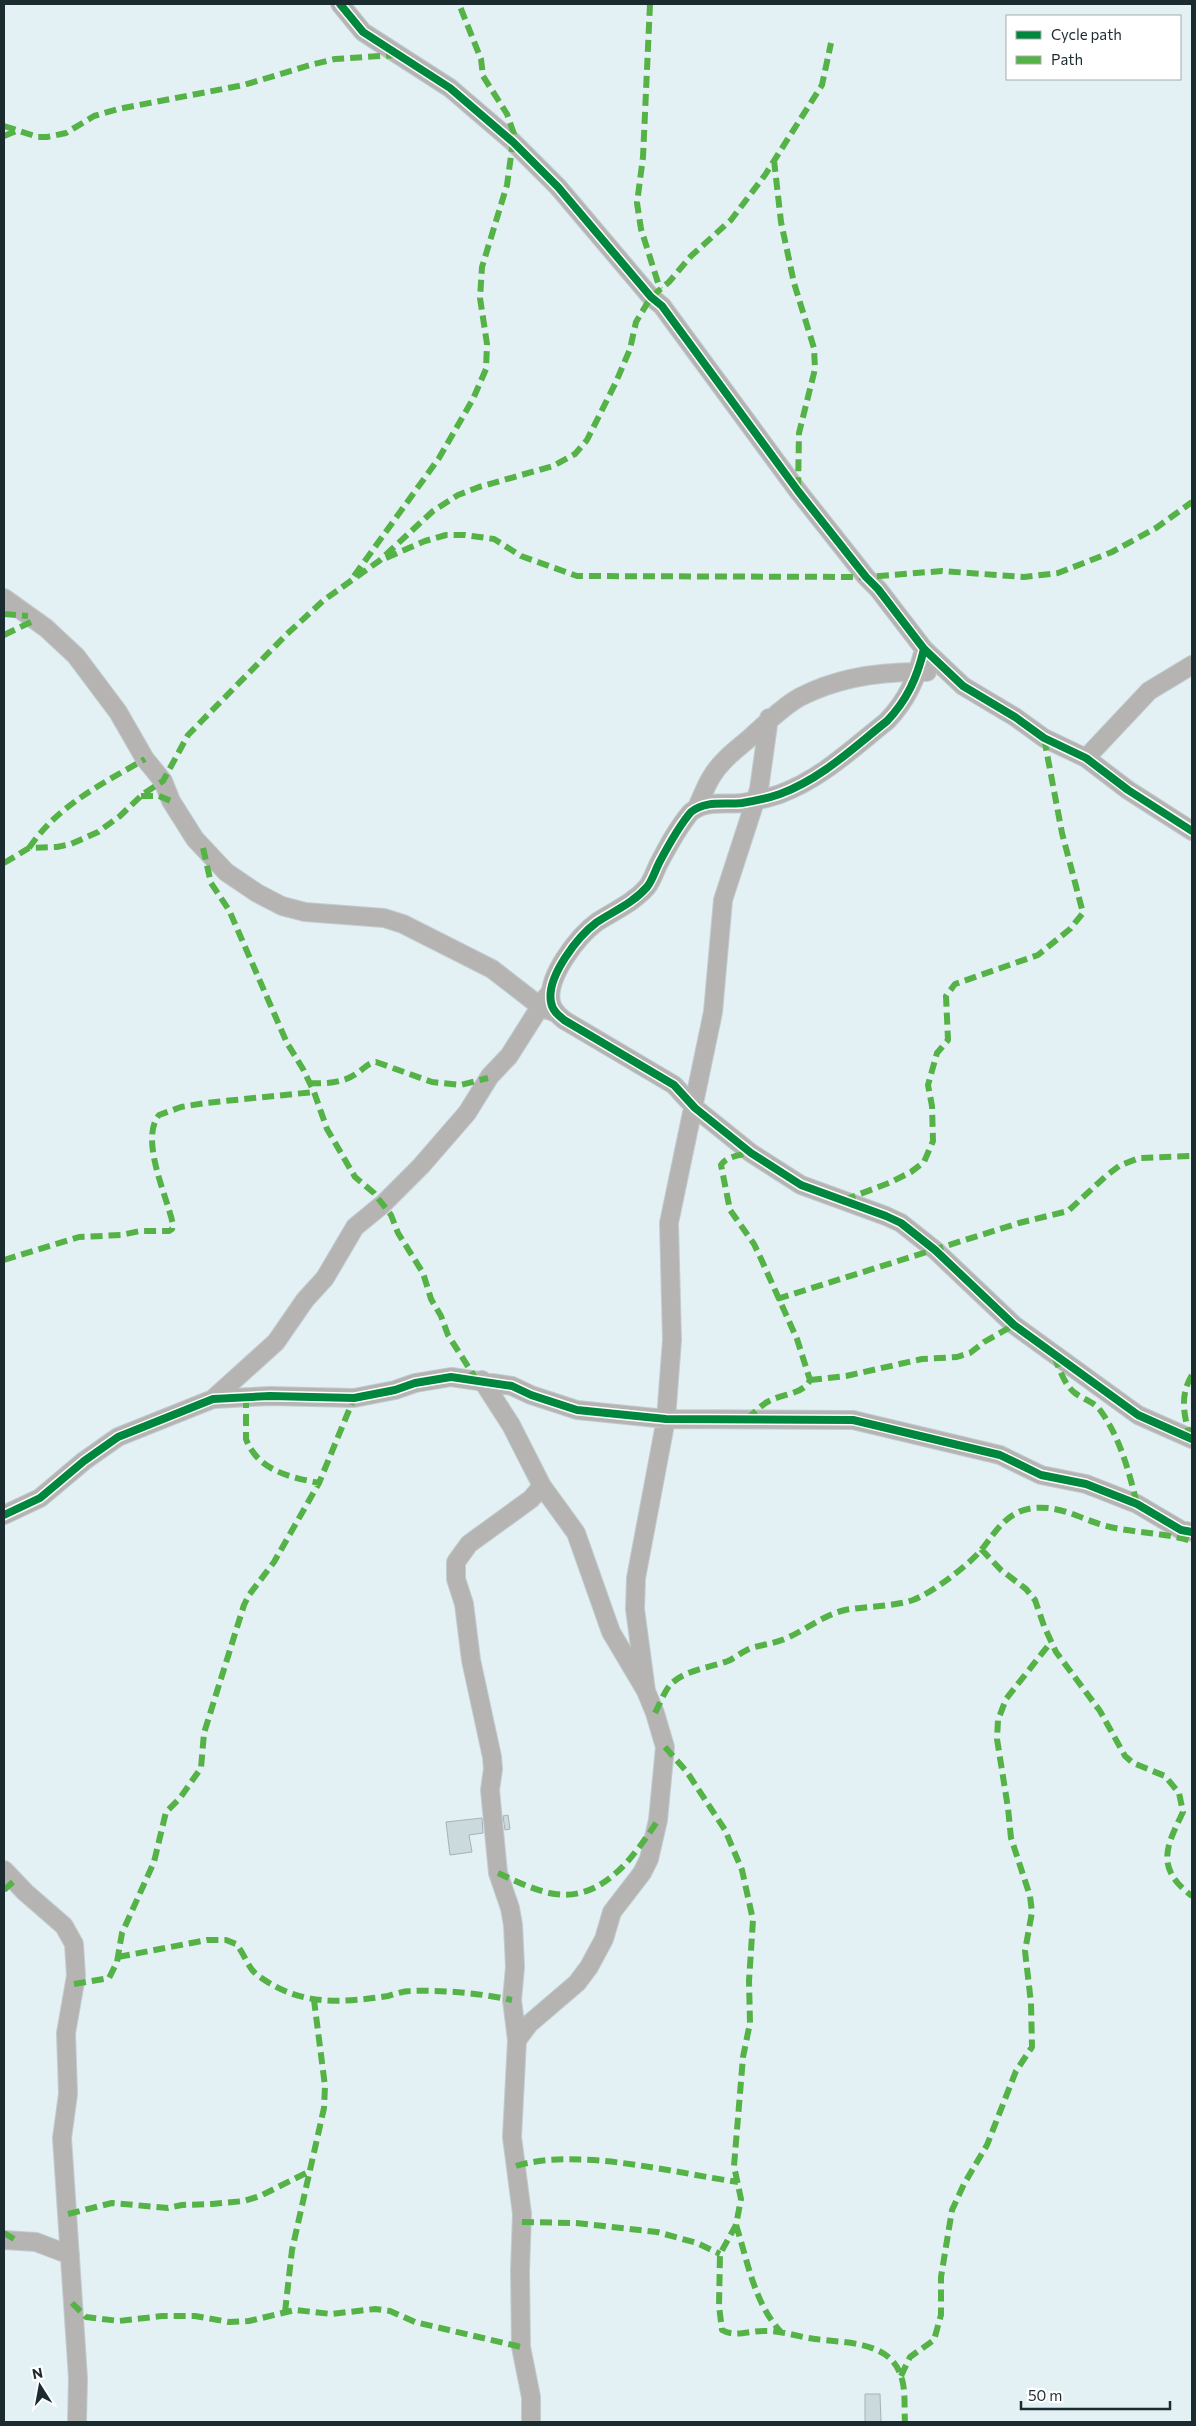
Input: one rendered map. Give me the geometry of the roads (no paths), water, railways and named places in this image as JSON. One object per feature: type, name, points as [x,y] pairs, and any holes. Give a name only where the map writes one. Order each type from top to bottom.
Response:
[{"type":"street","points":[[340,4],[363,32],[450,88],[514,142],[558,187],[651,297],[662,306],[798,492],[866,577],[878,589],[924,649],[953,678],[1044,738],[1086,758],[1128,790],[1192,830]]},
{"type":"street","points":[[4,598],[46,628],[76,656],[118,712],[145,759],[163,781],[171,801],[190,831],[226,872],[257,893],[282,906],[305,912],[384,918],[402,924],[492,969],[586,1034],[674,1085],[695,1108],[751,1153],[801,1185],[901,1223],[935,1250],[1014,1325],[1138,1415],[1192,1439]]},
{"type":"street","points":[[697,807],[712,803],[744,803],[778,795],[808,783],[887,721],[898,710],[918,672],[924,649]]},
{"type":"street","points":[[1086,758],[1149,691],[1192,665]]},
{"type":"street","points":[[213,1399],[276,1342],[305,1300],[325,1278],[355,1227],[383,1204],[421,1166],[467,1113],[490,1076],[549,1010],[552,987],[558,971],[570,950],[596,923],[637,897],[648,885],[684,819],[697,807],[712,775],[730,754],[769,718],[800,697],[833,684],[870,676],[918,672],[933,672],[953,678]]},
{"type":"street","points":[[646,1691],[635,1609],[636,1578],[666,1419],[672,1340],[669,1223],[695,1108],[713,1012],[723,900],[757,799],[766,755],[769,718]]},
{"type":"street","points":[[4,1516],[40,1498],[84,1460],[118,1437],[213,1399],[270,1396],[354,1398],[395,1390],[416,1383],[451,1377],[482,1380],[512,1386],[531,1395],[577,1410],[666,1419],[853,1420],[1000,1455],[1041,1475],[1086,1484],[1137,1504],[1181,1530],[1192,1532]]},
{"type":"street","points":[[482,1380],[511,1425],[542,1486],[576,1533],[611,1632],[646,1691],[655,1712],[665,1747],[662,1792],[649,1859],[634,1885],[612,1912],[604,1939],[589,1967],[577,1983],[529,2024],[517,2040]]},
{"type":"street","points":[[531,2422],[531,2397],[521,2347],[520,2271],[522,2214],[512,2137],[517,2040],[512,2000],[515,1967],[513,1925],[510,1908],[498,1873],[490,1790],[493,1769],[492,1757],[471,1660],[464,1604],[456,1579],[456,1562],[469,1544],[532,1500],[542,1486]]},
{"type":"street","points":[[4,1870],[25,1892],[64,1926],[74,1944],[76,1976],[66,2033],[68,2094],[62,2138],[78,2378],[77,2422]]},
{"type":"street","points":[[4,2240],[36,2242],[70,2254]]}]
